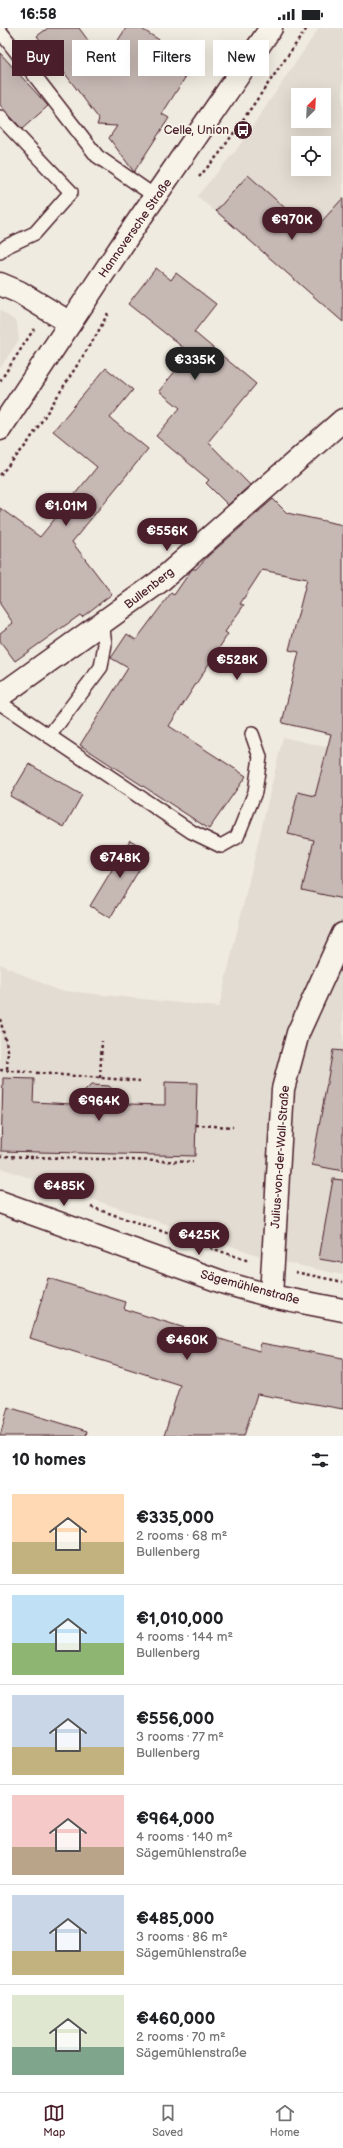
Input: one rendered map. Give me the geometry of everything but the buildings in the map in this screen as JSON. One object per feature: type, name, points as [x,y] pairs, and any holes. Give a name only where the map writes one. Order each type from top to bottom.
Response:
[{"type":"street","name":"Hannoversche Straße","points":[[0,429],[70,323],[271,28]]},
{"type":"street","points":[[0,284],[19,292],[70,323]]},
{"type":"street","name":"Bullenberg","points":[[0,696],[159,582],[343,420]]},
{"type":"street","name":"Julius-von-der-Wall-Straße","points":[[271,1296],[274,1267],[283,1089],[298,1033],[343,934]]},
{"type":"street","name":"Sägemühlenstraße","points":[[0,1202],[225,1283],[271,1296],[343,1310]]},
{"type":"lane","points":[[0,31],[97,156],[156,197]]},
{"type":"lane","points":[[0,117],[71,192],[35,233],[7,246],[0,252]]},
{"type":"lane","points":[[49,736],[101,667],[105,644],[102,623]]},
{"type":"lane","points":[[0,703],[192,832],[221,846],[237,837],[255,792],[260,757],[252,734]]},
{"type":"path","points":[[196,181],[219,154],[307,28]]},
{"type":"path","points":[[0,474],[13,462],[27,444],[97,334],[110,308]]},
{"type":"path","points":[[0,381],[29,337]]},
{"type":"path","points":[[0,1019],[8,1050],[7,1070]]},
{"type":"path","points":[[100,1078],[102,1041]]},
{"type":"path","points":[[0,1070],[140,1081]]},
{"type":"path","points":[[196,1125],[233,1126]]},
{"type":"path","points":[[0,1156],[193,1162]]},
{"type":"path","points":[[90,1207],[232,1256],[343,1282]]},
{"type":"shaded area","points":[[319,28],[343,28],[343,322],[197,196],[237,149]]},
{"type":"shaded area","points":[[0,310],[17,322],[19,340],[0,368]]},
{"type":"shaded area","points":[[283,737],[343,751],[343,1275],[266,1258],[0,1168],[0,964],[57,990],[219,1007]]},
{"type":"place","name":"Celle, Union","points":[[243,130]]}]
